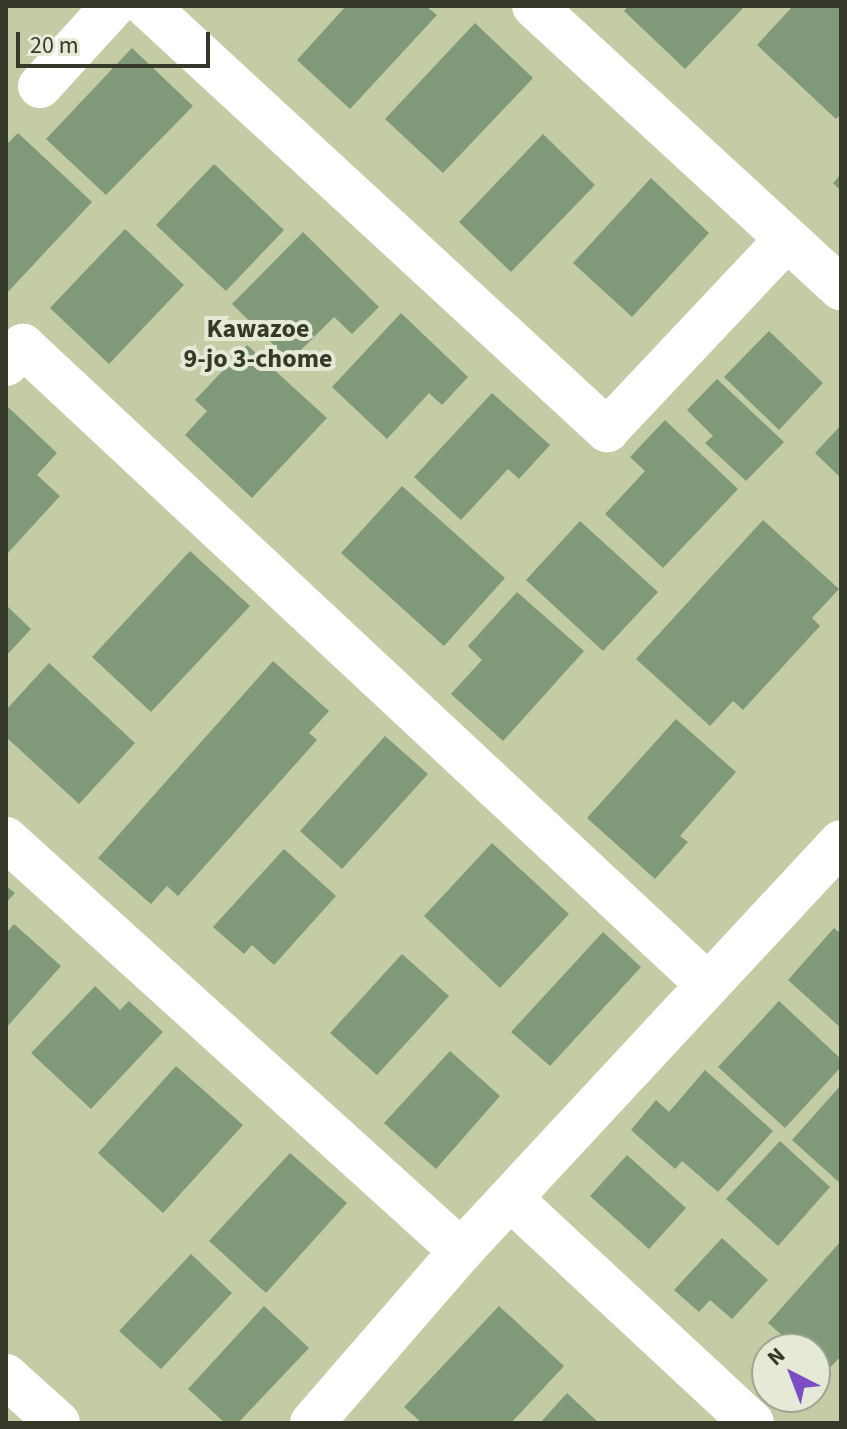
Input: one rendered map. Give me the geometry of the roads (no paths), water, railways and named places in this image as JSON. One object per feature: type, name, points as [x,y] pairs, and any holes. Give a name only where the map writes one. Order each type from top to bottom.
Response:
[{"type":"street","points":[[40,86],[113,6]]},
{"type":"street","points":[[147,6],[607,430],[787,239]]},
{"type":"street","points":[[534,6],[841,288]]},
{"type":"street","points":[[6,364],[23,346],[706,983]]},
{"type":"street","points":[[6,839],[461,1251]]},
{"type":"street","points":[[312,1423],[461,1251],[706,983],[836,857]]},
{"type":"street","points":[[511,1199],[752,1423]]},
{"type":"street","points":[[6,1376],[58,1423]]},
{"type":"district","name":"Kawazoe 9-jo 3-chome","points":[[258,344]]}]
